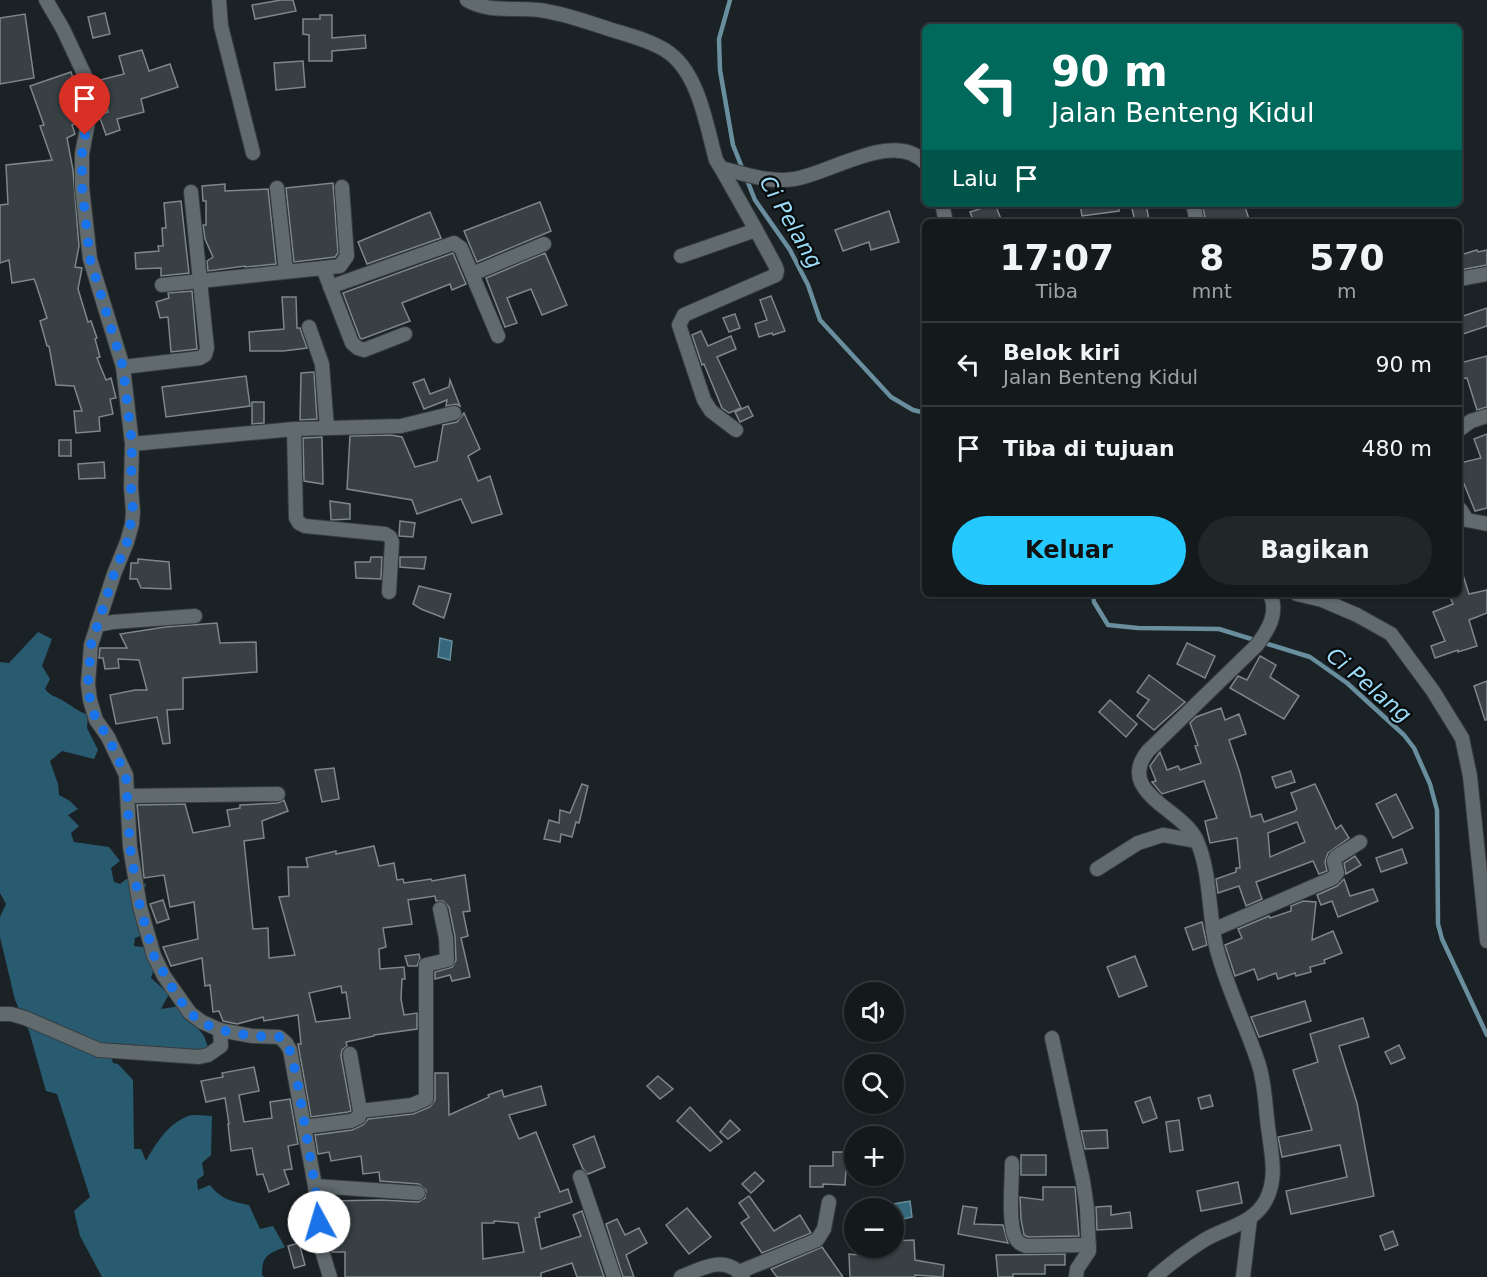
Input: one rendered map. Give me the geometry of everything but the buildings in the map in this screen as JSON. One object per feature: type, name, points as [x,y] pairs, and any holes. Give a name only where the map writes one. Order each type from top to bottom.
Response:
[{"type":"street","points":[[46,0],[63,29],[85,76],[89,117],[82,154],[82,187],[90,259],[123,367],[132,444],[132,524],[91,645],[90,700],[96,720],[124,770],[128,796],[130,847],[140,907],[154,956],[164,976],[190,1013],[202,1023],[220,1030],[252,1036],[279,1037],[286,1042],[292,1056],[315,1186],[323,1254],[330,1277]]},
{"type":"street","points":[[219,0],[221,26],[253,153]]},
{"type":"street","points":[[467,0],[486,8],[542,10],[572,17],[664,49],[683,67],[702,104],[716,160],[728,169],[777,181],[797,179],[860,158],[896,149],[909,152],[922,159]]},
{"type":"street","points":[[728,169],[775,265],[776,275],[684,315],[679,325],[704,400],[711,411],[736,430]]},
{"type":"street","points":[[162,285],[340,266],[347,256],[342,187]]},
{"type":"street","points":[[276,188],[286,271]]},
{"type":"street","points":[[123,367],[205,356],[207,348],[190,192]]},
{"type":"street","points":[[681,256],[756,230]]},
{"type":"street","points":[[330,287],[454,243],[461,248],[498,336]]},
{"type":"street","points":[[472,274],[544,244]]},
{"type":"street","points":[[322,268],[352,343],[358,348],[364,350],[405,334]]},
{"type":"street","points":[[1462,279],[1487,274]]},
{"type":"street","points":[[309,327],[322,364],[327,428]]},
{"type":"street","points":[[132,444],[294,429],[401,426],[454,413]]},
{"type":"street","points":[[1462,428],[1487,416]]},
{"type":"street","points":[[294,429],[296,518],[305,526],[385,534],[390,537],[392,542],[389,592]]},
{"type":"street","points":[[1462,512],[1467,520],[1487,524]]},
{"type":"street","points":[[1155,1277],[1173,1261],[1207,1238],[1250,1219],[1264,1203],[1272,1188],[1273,1166],[1264,1083],[1223,967],[1213,930],[1205,874],[1197,842],[1189,828],[1145,791],[1139,769],[1142,758],[1261,639],[1272,618],[1274,607],[1271,597]]},
{"type":"street","points":[[1310,597],[1357,615],[1391,634],[1439,700],[1462,738],[1470,776],[1484,884],[1487,940]]},
{"type":"street","points":[[97,625],[195,616]]},
{"type":"street","points":[[128,796],[278,794]]},
{"type":"street","points":[[1097,869],[1138,843],[1163,835],[1197,842]]},
{"type":"street","points":[[1213,930],[1334,878],[1337,873],[1334,861],[1336,857],[1360,842]]},
{"type":"street","points":[[360,1111],[412,1105],[426,1099],[426,965],[447,960],[446,938],[440,909]]},
{"type":"street","points":[[0,1014],[25,1018],[99,1050],[120,1052],[199,1057],[208,1055],[221,1046],[220,1030]]},
{"type":"street","points":[[1052,1038],[1087,1208],[1089,1251],[1077,1269],[1076,1277]]},
{"type":"street","points":[[304,1127],[356,1120],[360,1111],[350,1054]]},
{"type":"street","points":[[1012,1163],[1013,1225],[1015,1237],[1019,1243],[1026,1246],[1089,1245]]},
{"type":"street","points":[[580,1177],[614,1277]]},
{"type":"street","points":[[315,1186],[418,1193]]},
{"type":"street","points":[[681,1277],[716,1264],[729,1265],[741,1274],[818,1240],[824,1228],[829,1202]]},
{"type":"street","points":[[1243,1277],[1250,1219]]},
{"type":"shaded area","points":[[38,632],[52,639],[42,666],[50,679],[45,689],[51,695],[88,715],[87,728],[98,750],[94,759],[62,751],[50,761],[58,784],[59,795],[78,809],[68,815],[79,826],[71,833],[74,842],[109,847],[120,861],[111,868],[114,882],[120,884],[129,877],[146,884],[139,909],[138,924],[152,931],[135,938],[134,946],[142,947],[154,941],[160,952],[151,978],[169,994],[161,1009],[180,1006],[204,1036],[210,1053],[112,1059],[113,1063],[118,1064],[133,1080],[134,1149],[141,1149],[146,1161],[158,1141],[181,1119],[197,1115],[212,1116],[211,1155],[202,1163],[204,1175],[197,1180],[198,1190],[210,1185],[218,1194],[227,1199],[249,1205],[260,1229],[273,1226],[285,1247],[267,1256],[262,1268],[264,1277],[102,1277],[80,1236],[74,1211],[90,1197],[57,1094],[46,1091],[29,1031],[15,1000],[0,937],[0,917],[6,904],[0,893],[0,662],[9,663]]},
{"type":"shaded area","points":[[440,638],[452,641],[450,660],[438,657]]},
{"type":"shaded area","points":[[910,1201],[912,1217],[904,1219],[904,1202]]},
{"type":"waterway","name":"Ci Pelang","points":[[730,0],[719,39],[720,70],[733,145],[755,200],[790,250],[808,285],[820,320],[891,397],[913,410],[922,412]]},
{"type":"waterway","name":"Ci Pelang","points":[[1093,597],[1108,625],[1138,628],[1219,629],[1310,657],[1347,683],[1404,735],[1414,748],[1430,784],[1437,810],[1438,924],[1442,939],[1487,1035]]},
{"type":"route","points":[[85,135],[82,154],[82,187],[90,259],[119,347],[123,367],[132,444],[133,512],[127,542],[91,645],[88,684],[90,700],[96,720],[108,737],[126,776],[130,847],[140,907],[154,956],[177,996],[190,1013],[202,1023],[220,1030],[252,1036],[279,1037],[286,1042],[292,1056],[299,1091],[319,1222]]}]
